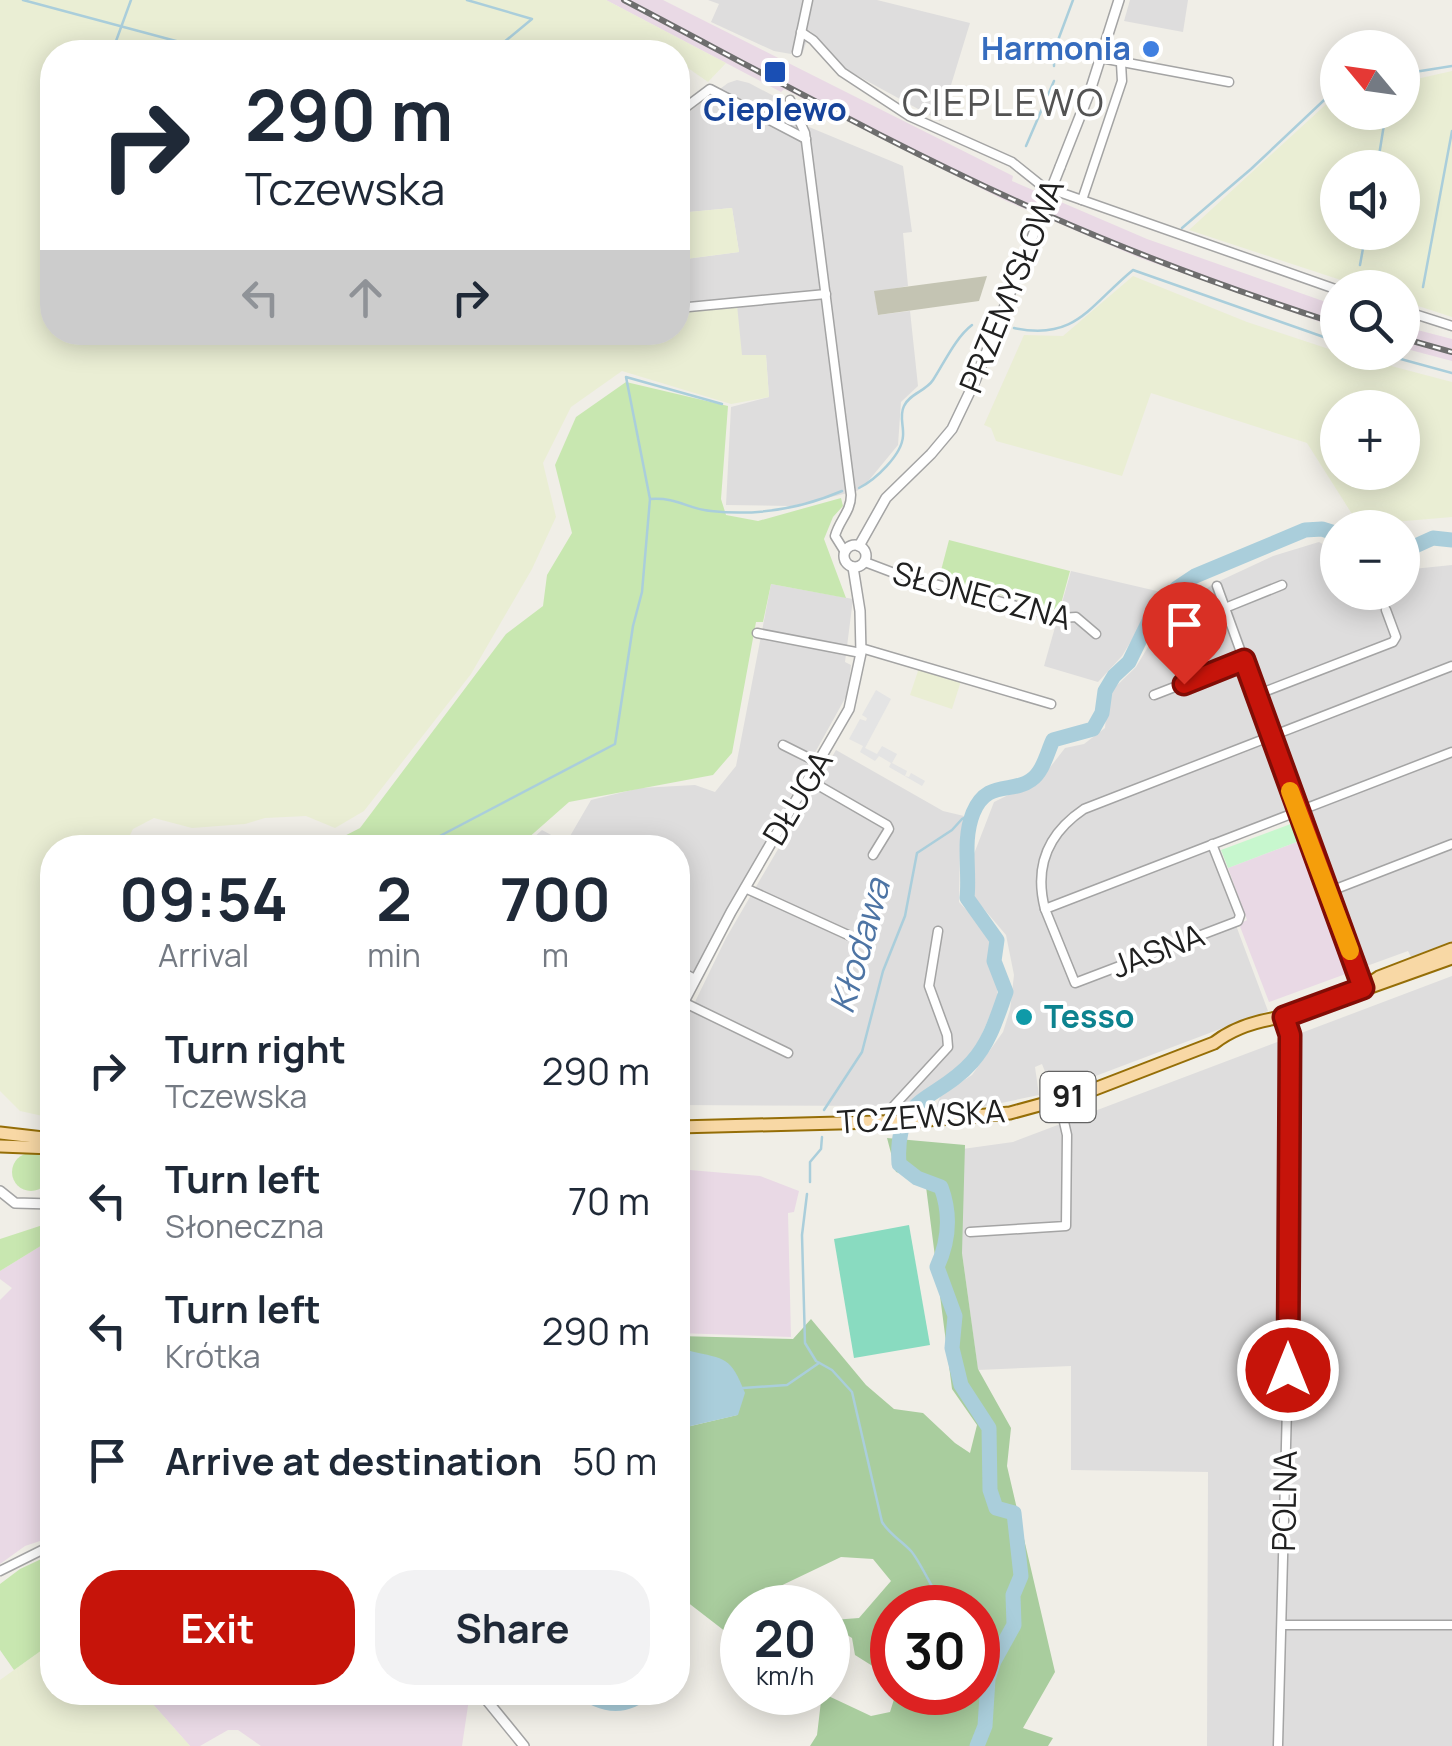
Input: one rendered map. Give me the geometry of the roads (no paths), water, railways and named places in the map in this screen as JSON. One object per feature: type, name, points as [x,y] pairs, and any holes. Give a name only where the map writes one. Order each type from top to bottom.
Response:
[{"type":"main road","name":"TCZEWSKA","points":[[1363,988],[1379,976],[1452,949]]},
{"type":"main road","name":"TCZEWSKA","points":[[690,1127],[892,1122],[996,1115],[1060,1100],[1452,958]]},
{"type":"main road","points":[[40,1137],[0,1132],[0,1143],[40,1147]]},
{"type":"street","points":[[797,52],[808,0]]},
{"type":"street","name":"PRZEMYSŁOWA","points":[[859,546],[886,498],[952,429],[976,381],[1101,58],[1119,0]]},
{"type":"street","points":[[801,32],[842,72],[909,116],[1012,162],[1042,186],[1320,284]]},
{"type":"street","points":[[1101,58],[1229,82]]},
{"type":"street","points":[[1082,200],[1122,80],[1121,64]]},
{"type":"street","points":[[690,104],[710,89],[806,139]]},
{"type":"street","points":[[790,100],[804,126],[851,495],[849,510],[835,536],[845,552],[850,546],[859,546],[866,552],[865,562],[853,567]]},
{"type":"street","points":[[690,307],[826,294]]},
{"type":"street","points":[[1420,316],[1452,326]]},
{"type":"street","name":"DŁUGA","points":[[690,989],[849,709],[861,650],[860,610],[853,567],[844,560],[845,552]]},
{"type":"street","name":"SŁONECZNA","points":[[865,562],[1042,613],[1076,617],[1096,634]]},
{"type":"street","points":[[1225,608],[1282,585]]},
{"type":"street","points":[[1217,586],[1363,988]]},
{"type":"street","points":[[1256,695],[1393,642],[1396,637],[1386,610]]},
{"type":"street","points":[[757,633],[861,650],[1051,704]]},
{"type":"street","points":[[1154,696],[1244,660]]},
{"type":"street","points":[[1452,666],[1073,816],[1058,831],[1041,863],[1040,887],[1046,909],[1452,752]]},
{"type":"street","points":[[783,744],[819,763]]},
{"type":"street","points":[[810,780],[887,825],[872,855]]},
{"type":"street","name":"JASNA","points":[[1046,909],[1075,982],[1236,922],[1240,915],[1212,844]]},
{"type":"street","points":[[1328,892],[1452,844]]},
{"type":"street","points":[[746,888],[848,935]]},
{"type":"street","points":[[892,1122],[891,1109],[948,1047],[929,986],[938,931]]},
{"type":"street","points":[[690,976],[695,979]]},
{"type":"street","points":[[690,1005],[788,1053]]},
{"type":"street","name":"POLNA","points":[[1278,1745],[1290,1035],[1284,1017]]},
{"type":"street","points":[[970,1232],[1066,1226],[1067,1134],[1060,1100]]},
{"type":"street","points":[[0,1191],[15,1203],[40,1204]]},
{"type":"street","points":[[0,1571],[40,1551]]},
{"type":"street","points":[[1282,1625],[1452,1625]]},
{"type":"street","points":[[491,1705],[524,1746]]},
{"type":"water","points":[[690,1351],[720,1358],[736,1372],[745,1393],[738,1415],[690,1426]]},
{"type":"water","points":[[591,1705],[637,1705],[614,1711]]},
{"type":"waterway","points":[[23,0],[172,40]]},
{"type":"waterway","points":[[116,40],[131,0]]},
{"type":"waterway","points":[[467,0],[532,19],[507,40]]},
{"type":"waterway","points":[[1057,43],[1073,0]]},
{"type":"waterway","points":[[1054,54],[1054,66]]},
{"type":"waterway","points":[[1420,71],[1452,66]]},
{"type":"waterway","points":[[1026,146],[1054,81]]},
{"type":"waterway","points":[[1182,228],[1320,104]]},
{"type":"waterway","points":[[1380,150],[1383,130]]},
{"type":"waterway","points":[[1423,287],[1452,131]]},
{"type":"waterway","points":[[1360,265],[1363,250]]},
{"type":"waterway","points":[[1014,328],[1035,331],[1067,325],[1133,270],[1320,336]]},
{"type":"waterway","points":[[859,488],[893,459],[901,443],[906,402],[930,384],[972,325]]},
{"type":"waterway","points":[[1420,364],[1452,373]]},
{"type":"waterway","points":[[650,499],[626,377],[722,404]]},
{"type":"waterway","points":[[442,835],[615,744],[642,592],[650,499],[703,510],[745,513],[794,507],[842,491]]},
{"type":"waterway","name":"Kłodawa","points":[[977,1746],[985,1726],[988,1679],[1014,1625],[1013,1595],[1021,1576],[1014,1513],[996,1508],[990,1490],[989,1428],[961,1385],[952,1348],[955,1316],[937,1267],[947,1227],[941,1187],[917,1178],[899,1164],[903,1124],[921,1102],[972,1062],[984,1046],[1006,992],[994,961],[997,940],[967,898],[967,845],[973,813],[985,795],[1035,777],[1053,740],[1093,729],[1102,713],[1105,691],[1129,662],[1150,619],[1177,588],[1195,576],[1305,530],[1320,529]]},
{"type":"waterway","name":"Kłodawa","points":[[1420,544],[1433,538],[1452,540]]},
{"type":"waterway","name":"Kłodawa","points":[[824,1110],[862,1052],[883,971],[905,916],[917,853],[972,815]]},
{"type":"waterway","name":"Kłodawa","points":[[810,1182],[810,1162],[821,1149],[822,1137]]},
{"type":"waterway","name":"Kłodawa","points":[[807,1194],[802,1235],[805,1343],[816,1361],[832,1370],[852,1392],[882,1522],[915,1556],[932,1585]]},
{"type":"waterway","points":[[743,1388],[787,1385],[819,1363]]},
{"type":"railway","points":[[624,0],[885,137],[1045,214],[1190,273],[1320,318]]},
{"type":"railway","points":[[1420,343],[1452,352]]},
{"type":"place","name":"Harmonia","points":[[1151,49]]},
{"type":"place","name":"Cieplewo","points":[[775,72]]},
{"type":"place","name":"Tesso","points":[[1024,1017]]},
{"type":"district","name":"CIEPLEWO","points":[[1004,103]]}]
